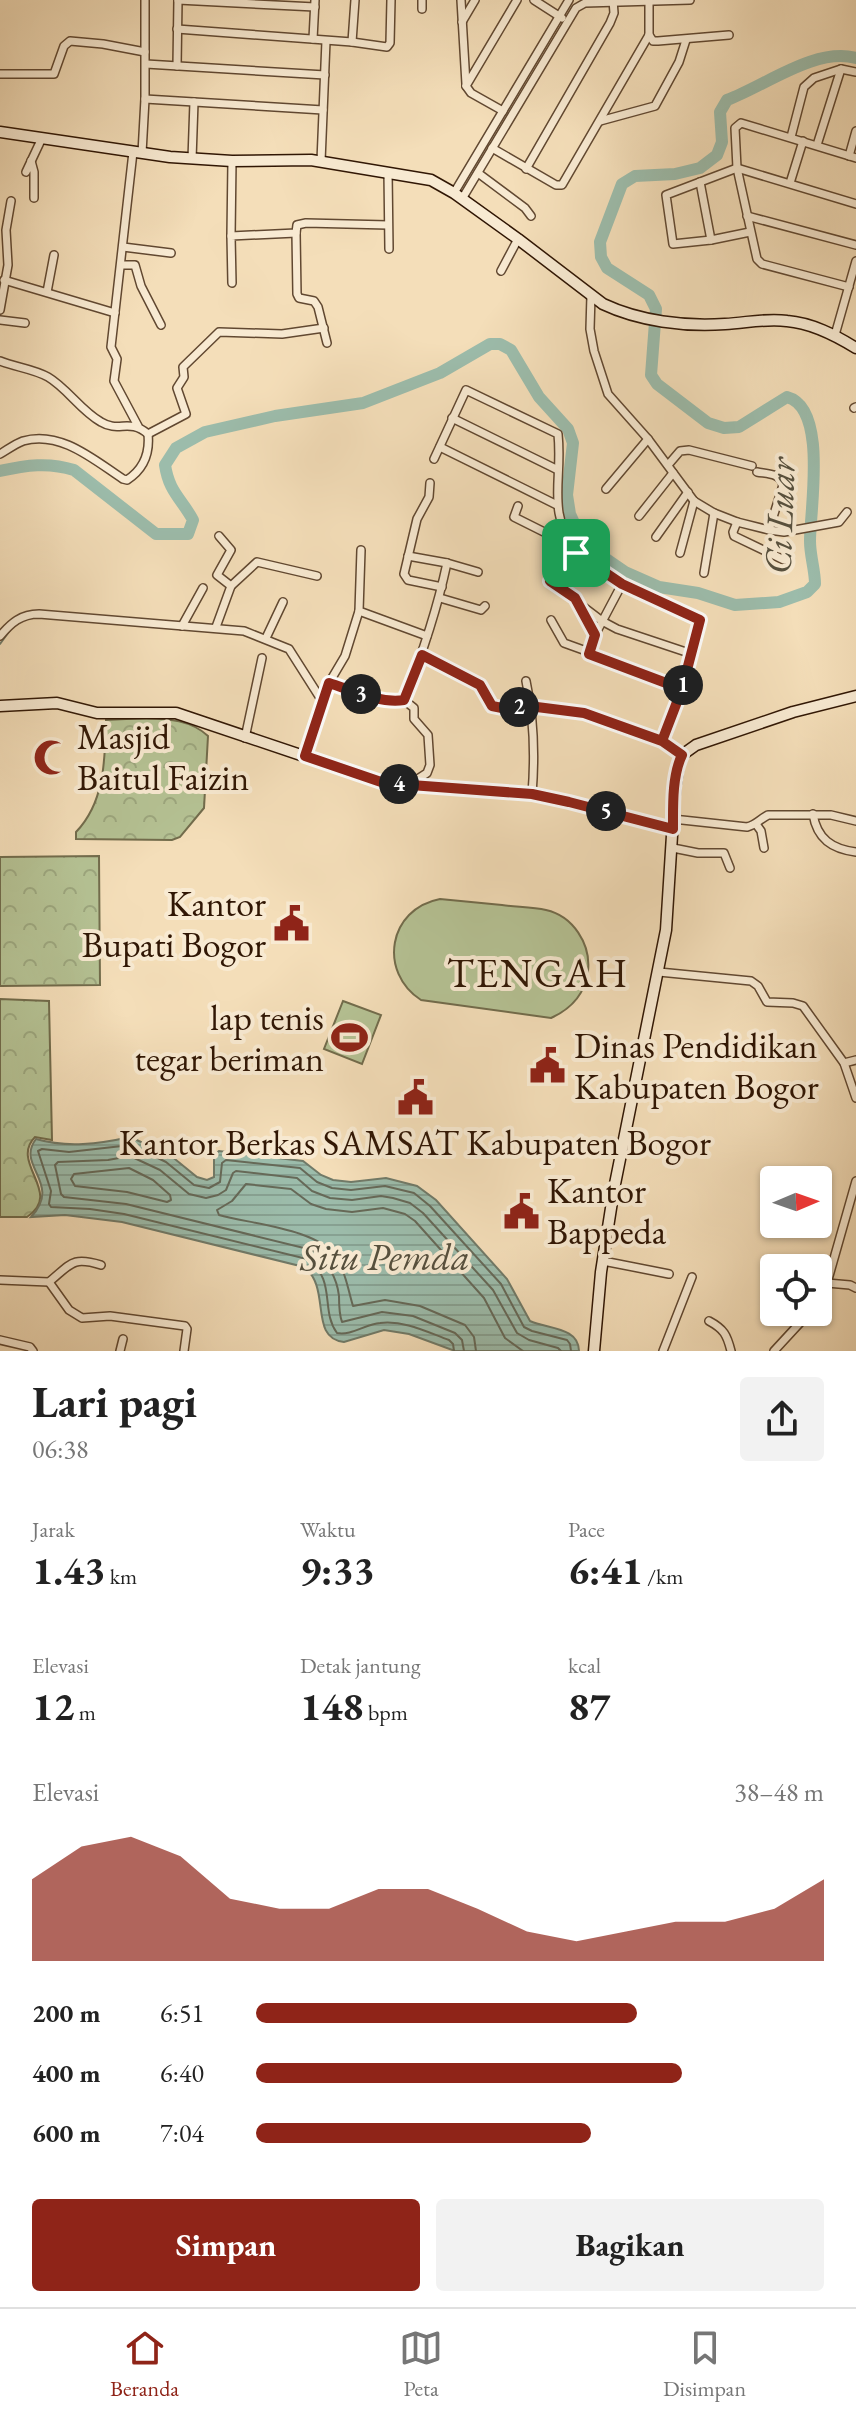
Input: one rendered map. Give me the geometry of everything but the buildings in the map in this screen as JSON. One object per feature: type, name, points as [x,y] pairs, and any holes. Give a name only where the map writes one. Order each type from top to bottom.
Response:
[{"type":"main road","points":[[0,132],[192,159],[321,161],[431,180],[458,196],[617,311],[664,321],[706,325],[789,321],[811,325],[856,348]]},
{"type":"main road","points":[[594,1351],[614,1189],[666,930],[675,788],[682,755],[696,745],[793,712],[856,696]]},
{"type":"main road","points":[[0,706],[57,703],[97,713],[176,713],[384,783],[532,794],[673,824]]},
{"type":"street","points":[[0,454],[21,442],[48,440],[74,447],[127,480],[144,464],[148,434],[138,426],[114,381],[117,359],[111,347],[145,99],[145,0]]},
{"type":"street","points":[[177,66],[178,0],[315,4],[313,39]]},
{"type":"street","points":[[352,42],[355,0]]},
{"type":"street","points":[[177,29],[384,47],[389,46],[391,0]]},
{"type":"street","points":[[461,0],[466,86],[471,93],[510,116]]},
{"type":"street","points":[[461,24],[475,0]]},
{"type":"street","points":[[466,86],[517,0]]},
{"type":"street","points":[[534,0],[568,21]]},
{"type":"street","points":[[458,196],[502,111],[569,0]]},
{"type":"street","points":[[492,148],[556,185],[562,185],[649,35],[649,0]]},
{"type":"street","points":[[458,196],[478,173],[580,5],[614,1],[690,0]]},
{"type":"street","points":[[526,169],[610,23],[614,1]]},
{"type":"street","points":[[649,35],[653,41],[729,35]]},
{"type":"street","points":[[600,121],[655,106],[679,62],[686,40]]},
{"type":"street","points":[[0,74],[54,74],[64,46],[70,41],[145,52]]},
{"type":"street","points":[[321,161],[326,41]]},
{"type":"street","points":[[146,64],[325,75]]},
{"type":"street","points":[[791,137],[804,87],[814,78],[841,69],[856,72]]},
{"type":"street","points":[[817,145],[841,69]]},
{"type":"street","points":[[145,99],[323,110]]},
{"type":"street","points":[[192,159],[194,102]]},
{"type":"street","points":[[849,287],[759,262],[755,257],[737,168],[735,128],[741,123],[852,157],[856,131]]},
{"type":"street","points":[[26,172],[42,138]]},
{"type":"street","points":[[790,183],[803,141]]},
{"type":"street","points":[[31,161],[34,198]]},
{"type":"street","points":[[232,161],[232,283]]},
{"type":"street","points":[[750,232],[673,244],[666,195],[737,168],[856,204]]},
{"type":"street","points":[[388,172],[389,249]]},
{"type":"street","points":[[478,173],[525,208],[531,216]]},
{"type":"street","points":[[700,182],[711,240]]},
{"type":"street","points":[[0,310],[11,201]]},
{"type":"street","points":[[747,216],[856,245]]},
{"type":"street","points":[[327,343],[318,307],[314,301],[299,298],[297,294],[297,225],[388,225]]},
{"type":"street","points":[[231,236],[296,233]]},
{"type":"street","points":[[501,271],[518,239]]},
{"type":"street","points":[[123,247],[171,253]]},
{"type":"street","points":[[47,292],[54,255]]},
{"type":"street","points":[[835,335],[854,277],[856,261]]},
{"type":"street","points":[[121,265],[135,265],[141,286],[161,325]]},
{"type":"street","points":[[4,280],[115,313]]},
{"type":"street","points":[[591,295],[590,329],[608,394],[648,439],[694,501],[737,522],[784,532],[839,522],[847,512]]},
{"type":"street","points":[[0,320],[25,323]]},
{"type":"street","points":[[148,434],[186,414],[177,388],[184,377],[183,367],[219,332],[282,334],[324,328]]},
{"type":"street","points":[[0,361],[48,378],[104,424],[138,426]]},
{"type":"street","points":[[434,459],[466,390],[558,434],[557,505],[567,540],[576,553],[622,584],[700,620],[682,689],[662,741]]},
{"type":"street","points":[[452,418],[558,470]]},
{"type":"street","points":[[606,489],[648,439]]},
{"type":"street","points":[[440,447],[557,505]]},
{"type":"street","points":[[668,465],[680,451],[689,450],[776,475],[783,485],[769,530]]},
{"type":"street","points":[[639,516],[673,473]]},
{"type":"street","points":[[430,483],[429,497],[417,519],[404,574],[405,578],[442,587]]},
{"type":"street","points":[[656,537],[688,492]]},
{"type":"street","points":[[680,553],[694,501]]},
{"type":"street","points":[[518,506],[514,517],[567,540]]},
{"type":"street","points":[[704,573],[714,513]]},
{"type":"street","points":[[737,522],[734,536],[784,560]]},
{"type":"street","points":[[219,536],[231,550],[217,575],[231,586]]},
{"type":"street","points":[[305,756],[329,683],[345,656],[359,611],[361,550]]},
{"type":"street","points":[[576,553],[550,581],[617,629],[692,654]]},
{"type":"street","points":[[408,556],[478,572]]},
{"type":"street","points":[[216,627],[231,586],[257,562],[317,576]]},
{"type":"street","points":[[404,700],[440,598],[447,563]]},
{"type":"street","points":[[589,652],[622,584]]},
{"type":"street","points":[[182,626],[203,588]]},
{"type":"street","points":[[440,598],[481,610],[485,606]]},
{"type":"street","points":[[575,598],[595,635]]},
{"type":"street","points":[[266,638],[283,602]]},
{"type":"street","points":[[359,611],[427,636]]},
{"type":"street","points":[[0,636],[10,624],[29,614],[61,614],[244,631],[289,649],[323,707]]},
{"type":"street","points":[[551,620],[564,643],[682,689]]},
{"type":"street","points":[[422,655],[480,685],[492,706],[529,706],[584,713],[662,741],[682,755]]},
{"type":"street","points":[[245,738],[262,658]]},
{"type":"street","points":[[526,681],[534,754],[532,794]]},
{"type":"street","points":[[329,683],[362,694],[404,700],[414,708],[414,719],[428,735],[430,765],[427,773],[410,784]]},
{"type":"street","points":[[673,824],[747,827],[768,815],[813,814],[856,821]]},
{"type":"street","points":[[813,814],[815,827],[832,847],[856,852]]},
{"type":"street","points":[[756,824],[761,831],[764,848]]},
{"type":"street","points":[[673,848],[698,853],[724,853],[730,868]]},
{"type":"street","points":[[659,972],[751,981],[758,986],[767,1002],[803,1006],[844,1063],[856,1098]]},
{"type":"street","points":[[844,1063],[856,1060]]},
{"type":"street","points":[[832,1265],[856,1181]]},
{"type":"street","points":[[0,1280],[49,1282],[73,1262],[82,1259],[101,1265]]},
{"type":"street","points":[[603,1261],[669,1274]]},
{"type":"street","points":[[663,1351],[692,1277]]},
{"type":"street","points":[[49,1282],[69,1310],[82,1318],[110,1316],[185,1326],[184,1351]]},
{"type":"street","points":[[832,1284],[856,1288]]},
{"type":"street","points":[[709,1321],[722,1328],[731,1351]]},
{"type":"street","points":[[774,1351],[797,1326]]},
{"type":"street","points":[[120,1351],[123,1339]]},
{"type":"street","points":[[0,1340],[30,1347],[33,1351]]},
{"type":"green space","points":[[146,718],[187,724],[208,736],[204,808],[180,837],[172,840],[76,839],[76,832],[93,807],[102,779],[106,720]]},
{"type":"green space","points":[[99,856],[100,985],[0,986],[0,857]]},
{"type":"green space","points":[[440,899],[541,909],[564,918],[578,933],[586,951],[588,971],[580,994],[565,1010],[551,1018],[421,1000],[407,988],[399,974],[394,958],[395,943],[409,915],[422,905]]},
{"type":"green space","points":[[0,999],[49,1001],[52,1140],[35,1137],[29,1147],[28,1157],[40,1198],[37,1208],[27,1217],[0,1217]]},
{"type":"green space","name":"lap tenis tegar beriman","points":[[343,1001],[381,1015],[362,1064],[324,1049]]},
{"type":"water","name":"Situ Pemda","points":[[130,1137],[170,1155],[197,1177],[207,1180],[214,1177],[214,1155],[219,1151],[303,1161],[333,1180],[351,1182],[386,1178],[417,1186],[436,1200],[507,1279],[530,1321],[568,1333],[578,1343],[579,1351],[455,1351],[409,1334],[384,1330],[344,1342],[326,1332],[317,1287],[304,1267],[122,1222],[65,1215],[31,1217],[40,1205],[42,1194],[31,1158],[36,1139],[83,1144]]},
{"type":"waterway","name":"Ci Luar","points":[[0,471],[37,465],[74,470],[156,534],[188,534],[193,520],[172,488],[165,465],[176,448],[205,432],[275,416],[363,403],[440,373],[490,344],[500,344],[511,350],[539,397],[568,429],[573,443],[567,495],[570,514],[579,534],[593,550],[625,572],[659,587],[698,593],[735,605],[779,602],[807,592],[815,584],[810,541],[814,461],[808,420],[800,405],[787,397],[739,427],[724,428],[708,423],[657,384],[651,375],[656,309],[649,295],[607,268],[601,257],[600,242],[622,184],[635,176],[675,174],[700,168],[717,155],[722,142],[720,112],[727,100],[807,63],[840,56],[856,58]]},
{"type":"waterway","points":[[0,644],[11,629]]},
{"type":"place","name":"Masjid Baitul Faizin","points":[[51,757]]},
{"type":"place","name":"Kantor Bupati Bogor","points":[[292,924]]},
{"type":"place","name":"lap tenis tegar beriman","points":[[350,1038]]},
{"type":"place","name":"Dinas Pendidikan Kabupaten Bogor","points":[[548,1066]]},
{"type":"place","name":"Kantor Berkas SAMSAT Kabupaten Bogor","points":[[415,1097]]},
{"type":"place","name":"Kantor Bappeda","points":[[521,1211]]},
{"type":"district","name":"TENGAH","points":[[538,973]]},
{"type":"route","points":[[576,553],[569,557],[550,581],[575,598],[595,635],[589,654],[682,689],[662,741],[682,755],[675,788],[673,829],[532,794],[384,783],[305,756],[329,683],[362,694],[404,700],[422,655],[480,685],[492,706],[529,706],[584,713],[662,741],[682,689],[700,620],[622,584],[576,553]]}]
